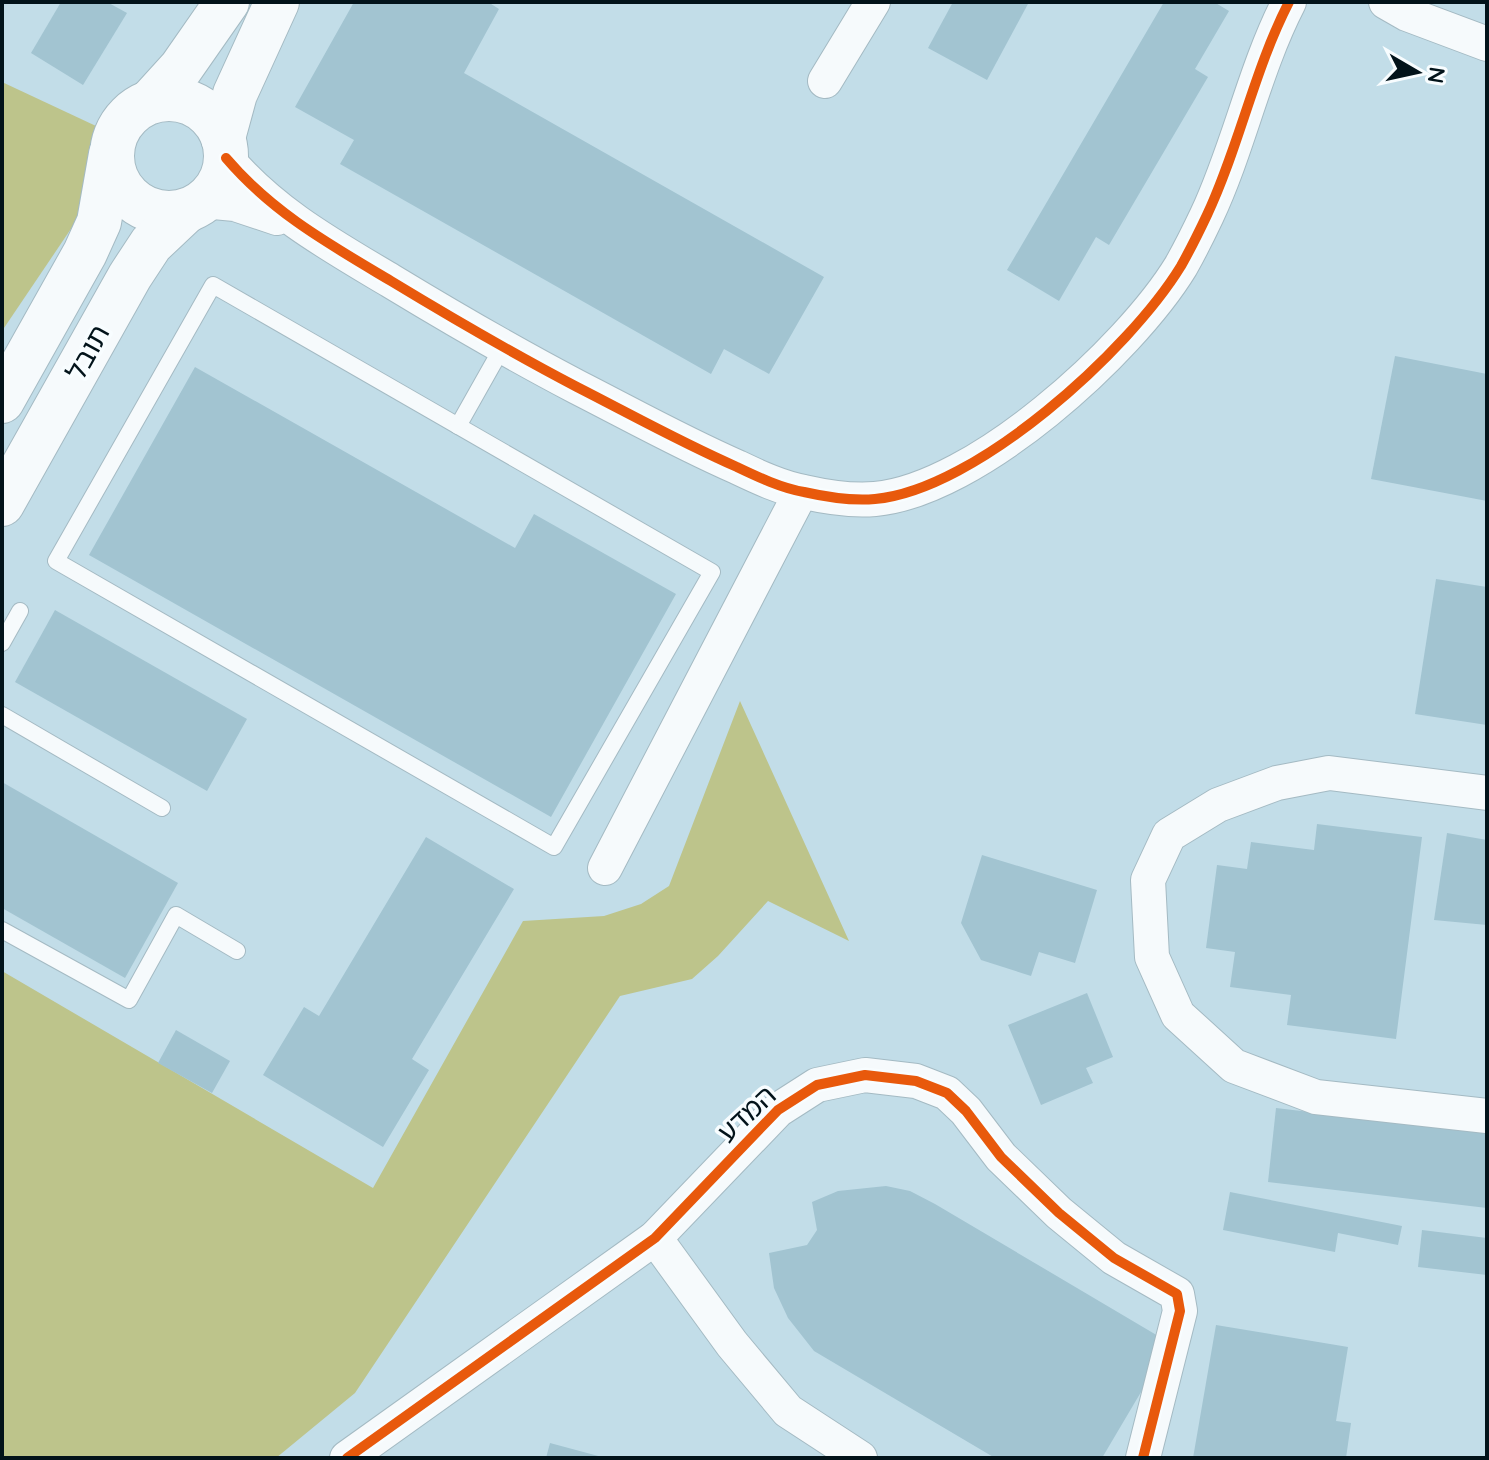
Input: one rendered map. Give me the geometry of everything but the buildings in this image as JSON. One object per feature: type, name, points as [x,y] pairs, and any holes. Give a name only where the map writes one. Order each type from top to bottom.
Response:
[{"type":"street","points":[[151,101],[181,68],[227,2]]},
{"type":"street","points":[[194,206],[222,177],[224,148],[235,94],[277,2]]},
{"type":"street","points":[[825,81],[873,2]]},
{"type":"street","points":[[296,224],[235,204],[194,206],[166,213],[146,209],[129,198],[114,174],[111,154],[115,134],[133,110],[151,101],[170,98],[199,107],[214,120],[224,148],[249,186],[296,224],[502,348],[708,455],[801,492],[874,499],[916,490],[966,469],[1028,425],[1087,376],[1141,318],[1179,268],[1209,213],[1264,61],[1289,2]]},
{"type":"street","points":[[1386,2],[1407,14],[1487,44]]},
{"type":"street","name":"תובל","points":[[2,401],[85,253],[99,222],[111,154]]},
{"type":"street","name":"תובל","points":[[2,504],[130,276],[151,244],[194,206]]},
{"type":"street","points":[[605,868],[801,492]]},
{"type":"street","points":[[1487,793],[1329,773],[1277,783],[1218,805],[1169,835],[1148,880],[1152,957],[1178,1015],[1234,1066],[1316,1097],[1487,1116]]},
{"type":"street","name":"המדע","points":[[347,1458],[655,1238],[778,1110],[817,1085],[865,1075],[916,1081],[947,1093],[966,1111],[1001,1157],[1059,1213],[1114,1258],[1177,1294],[1180,1311],[1143,1458]]},
{"type":"street","points":[[655,1238],[732,1344],[788,1411],[860,1458]]},
{"type":"lane","points":[[213,285],[458,426],[712,572],[554,847],[56,561],[213,285]]},
{"type":"lane","points":[[458,426],[502,348]]},
{"type":"lane","points":[[2,643],[20,611]]},
{"type":"lane","points":[[2,715],[162,808]]},
{"type":"lane","points":[[2,930],[129,1000],[176,915],[237,951]]},
{"type":"green space","points":[[2,82],[96,126],[91,179],[83,211],[2,331]]},
{"type":"green space","points":[[740,701],[849,941],[768,901],[718,956],[692,979],[620,996],[355,1393],[276,1458],[2,1458],[2,971],[373,1188],[523,921],[604,916],[641,904],[669,886]]},
{"type":"cycle path","points":[[226,158],[263,195],[324,240],[460,322],[577,387],[696,448],[778,485],[830,497],[875,499],[915,490],[958,471],[1002,444],[1088,375],[1157,300],[1181,266],[1207,215],[1266,54],[1289,2]]},
{"type":"cycle path","points":[[347,1458],[655,1238],[778,1110],[817,1085],[865,1075],[916,1081],[947,1093],[966,1111],[1001,1157],[1059,1213],[1114,1258],[1177,1294],[1180,1311],[1143,1458]]}]
